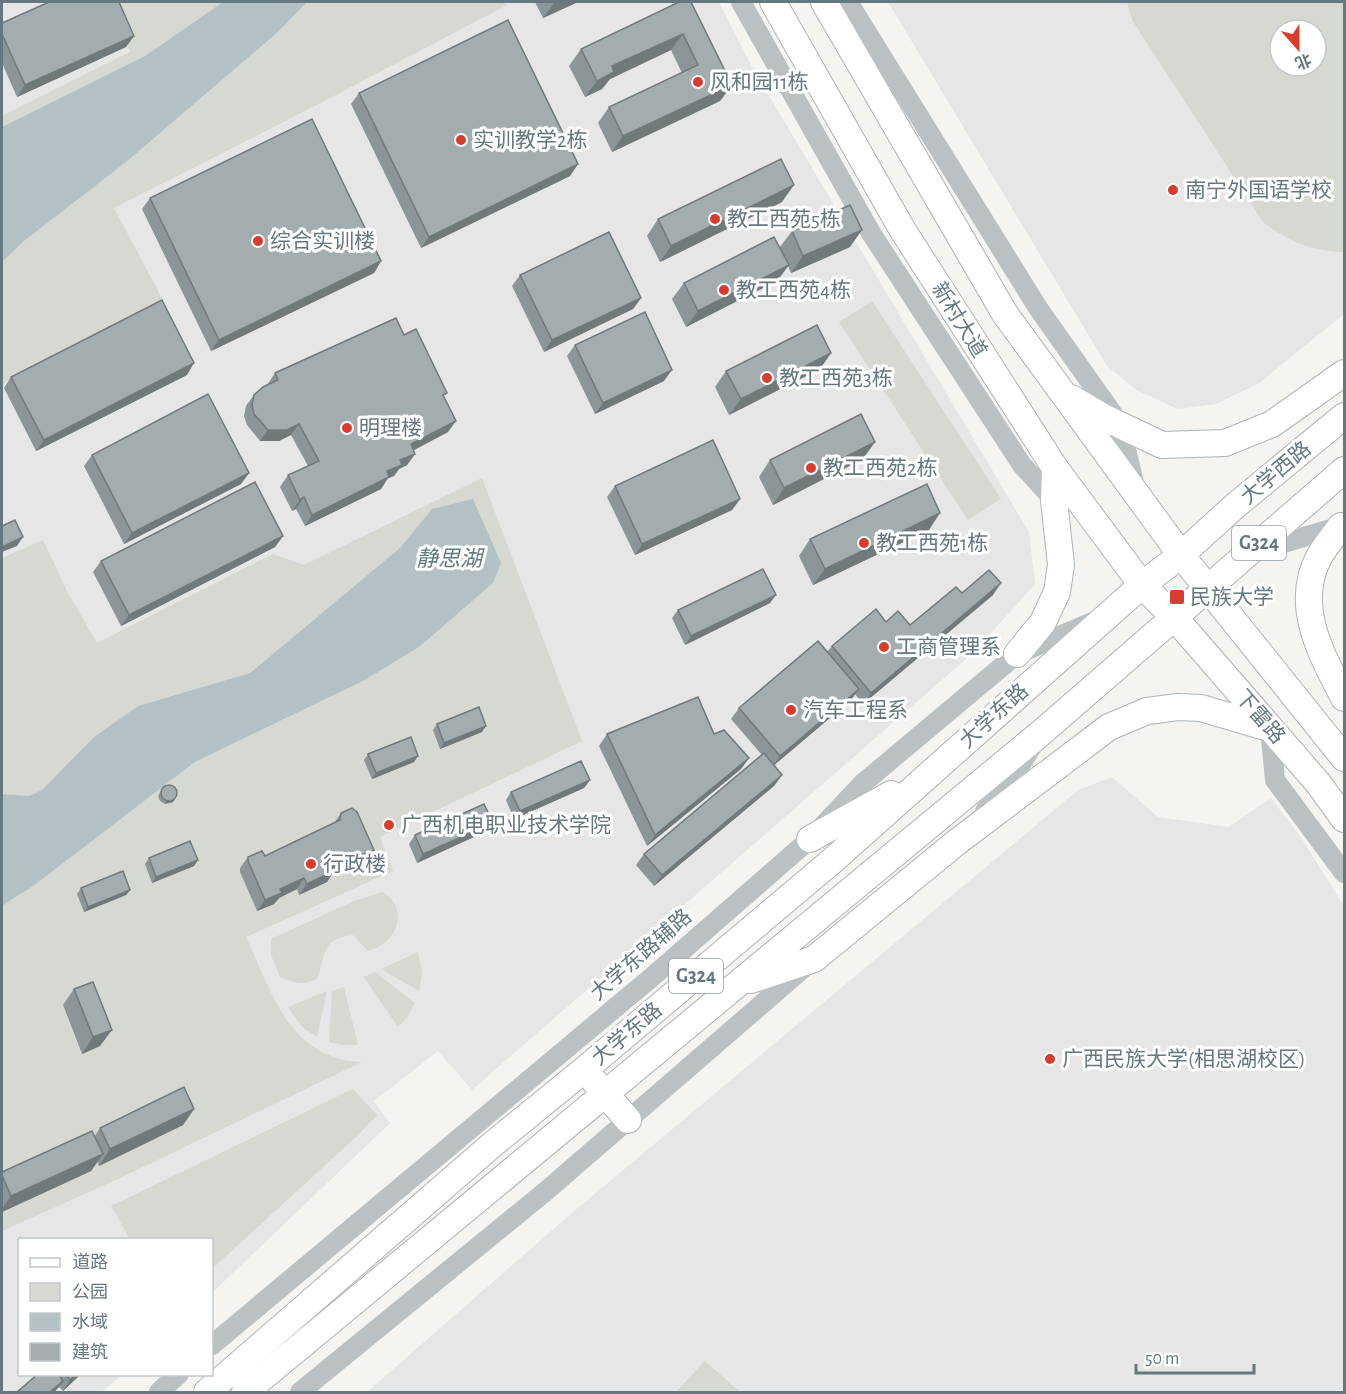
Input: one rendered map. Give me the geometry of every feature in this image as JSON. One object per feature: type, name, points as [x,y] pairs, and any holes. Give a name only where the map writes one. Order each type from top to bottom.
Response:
[{"type":"main road","name":"新村大道","points":[[773,2],[902,229],[1055,468],[1142,585],[1174,617]]},
{"type":"main road","name":"新村大道","points":[[824,2],[1005,314],[1181,555],[1208,588]]},
{"type":"main road","points":[[1060,391],[1162,445],[1225,443],[1272,424],[1344,373]]},
{"type":"main road","name":"大学西路","points":[[1181,555],[1344,416]]},
{"type":"main road","points":[[1017,654],[1043,622],[1057,592],[1061,565],[1054,500],[1055,468]]},
{"type":"main road","name":"大学西路","points":[[1174,617],[1344,470]]},
{"type":"main road","points":[[1343,525],[1318,557],[1308,589],[1313,632],[1344,698]]},
{"type":"main road","name":"大学东路","points":[[204,1390],[493,1144],[832,861],[1142,585],[1181,555]]},
{"type":"main road","name":"下雷路","points":[[1208,588],[1299,698],[1344,758]]},
{"type":"main road","name":"大学东路","points":[[245,1392],[1042,732],[1174,617]]},
{"type":"main road","name":"下雷路","points":[[1174,617],[1318,783],[1344,819]]},
{"type":"main road","points":[[1299,698],[1344,713]]},
{"type":"main road","points":[[737,985],[814,959],[957,842],[1109,728],[1147,711],[1178,707],[1201,708],[1270,728]]},
{"type":"main road","points":[[810,839],[933,770]]},
{"type":"main road","points":[[584,1070],[628,1120]]},
{"type":"street","points":[[741,2],[871,233],[1022,465],[1054,500],[1088,514]]},
{"type":"street","points":[[848,2],[1038,308],[1120,424],[1138,496]]},
{"type":"street","points":[[1247,554],[1343,525]]},
{"type":"street","name":"大学东路辅路","points":[[213,1344],[652,978],[810,839],[862,784],[1017,654],[1108,615]]},
{"type":"street","points":[[1270,728],[1275,780],[1344,873]]},
{"type":"street","points":[[957,842],[1007,786],[1042,732]]},
{"type":"street","points":[[300,1392],[546,1191],[814,959]]},
{"type":"street","points":[[159,1392],[177,1376]]},
{"type":"shaded area","name":"广西机电职业技术学院","points":[[2,2],[719,2],[753,69],[1029,532],[1035,584],[974,652],[472,1090],[438,1051],[374,1101],[390,1123],[213,1292],[213,1238],[18,1238],[18,1376],[121,1376],[102,1392],[2,1392]]},
{"type":"shaded area","name":"南宁外国语学校","points":[[888,2],[1344,2],[1344,314],[1259,383],[1216,404],[1178,409],[1138,391],[1107,366]]},
{"type":"shaded area","name":"广西民族大学(相思湖校区)","points":[[1112,777],[1158,817],[1229,827],[1271,798],[1302,839],[1344,906],[1344,1392],[367,1392],[573,1212],[1078,790]]},
{"type":"green space","points":[[109,2],[223,2],[145,56],[2,127],[2,116],[130,52]]},
{"type":"green space","points":[[307,2],[505,2],[507,5],[114,208],[164,302],[2,384],[2,262],[24,241],[278,32]]},
{"type":"green space","points":[[1127,2],[1344,2],[1344,252],[1311,248],[1281,235],[1263,222],[1132,20]]},
{"type":"green space","points":[[872,301],[1001,499],[968,520],[839,322]]},
{"type":"green space","points":[[482,478],[582,741],[380,837],[393,871],[246,937],[275,1001],[300,1036],[316,1049],[337,1058],[362,1062],[118,1179],[2,1231],[2,1212],[91,1170],[2,1184],[2,906],[36,884],[195,762],[365,680],[419,647],[432,509],[401,548],[250,673],[138,706],[94,737],[42,790],[29,796],[2,794],[2,558],[43,540],[68,593],[97,643],[273,554],[304,565]],"holes":[[[366,861],[324,878],[326,882],[300,895],[297,889],[272,900],[257,911],[240,872],[240,868]],[[63,1006],[100,1046],[81,1053]]]},
{"type":"green space","points":[[382,892],[391,899],[398,916],[397,925],[386,941],[368,951],[353,935],[343,937],[335,940],[326,949],[317,979],[299,983],[280,977],[271,955],[271,939],[354,901]]},
{"type":"green space","points":[[418,952],[422,973],[419,991],[381,969]]},
{"type":"green space","points":[[375,972],[415,1003],[408,1016],[398,1027],[364,977]]},
{"type":"green space","points":[[344,987],[358,1045],[329,1042],[332,991]]},
{"type":"green space","points":[[327,991],[317,1037],[302,1027],[288,1007]]},
{"type":"green space","points":[[353,1089],[377,1115],[213,1268],[213,1238],[129,1238],[111,1206]]},
{"type":"green space","points":[[705,1361],[740,1392],[676,1392]]},
{"type":"water","points":[[223,2],[307,2],[278,32],[126,162],[24,241],[2,262],[2,127],[145,56]]},
{"type":"water","name":"静思湖","points":[[473,499],[501,563],[493,583],[419,647],[365,680],[195,762],[36,884],[2,906],[2,794],[29,796],[42,790],[94,737],[138,706],[250,673],[400,548],[432,509]]},
{"type":"building","points":[[49,2],[119,2],[134,36],[25,85],[2,34],[2,23]]},
{"type":"building","points":[[679,2],[691,2],[732,85],[623,136],[609,107],[698,65],[683,34],[612,66],[614,72],[597,81],[581,49]]},
{"type":"building","name":"实训教学2栋","points":[[508,20],[578,164],[429,237],[359,93]]},
{"type":"building","name":"综合实训楼","points":[[312,119],[381,261],[219,340],[150,198]]},
{"type":"building","points":[[781,159],[794,185],[671,246],[658,219]]},
{"type":"building","points":[[850,205],[862,230],[803,256],[792,231]]},
{"type":"building","points":[[609,232],[641,298],[552,340],[520,275]]},
{"type":"building","points":[[774,237],[789,265],[698,311],[684,283]]},
{"type":"building","points":[[162,300],[194,363],[44,440],[11,377]]},
{"type":"building","points":[[645,312],[672,370],[603,403],[575,345]]},
{"type":"building","name":"明理楼","points":[[396,318],[404,335],[416,329],[447,393],[443,395],[456,421],[411,444],[415,454],[400,460],[402,465],[387,471],[389,477],[312,515],[304,497],[300,500],[288,475],[319,461],[299,424],[287,430],[268,430],[254,414],[252,405],[254,395],[263,387],[278,380],[275,373]]},
{"type":"building","points":[[817,325],[831,353],[741,399],[726,371]]},
{"type":"building","points":[[208,394],[249,473],[132,533],[92,455]]},
{"type":"building","points":[[861,414],[875,442],[784,488],[770,460]]},
{"type":"building","points":[[713,440],[740,499],[642,544],[615,486]]},
{"type":"building","points":[[255,482],[283,536],[129,615],[101,561]]},
{"type":"building","name":"教工西苑1栋","points":[[927,484],[940,513],[825,569],[810,539]]},
{"type":"building","points":[[15,520],[23,537],[2,547],[2,526]]},
{"type":"building","points":[[763,569],[776,595],[691,636],[678,610]]},
{"type":"building","name":"工商管理系","points":[[989,570],[1001,583],[871,693],[832,646],[876,609],[886,622],[898,611],[910,625],[956,587],[962,593]]},
{"type":"building","name":"汽车工程系","points":[[818,641],[859,689],[780,756],[739,708]]},
{"type":"building","points":[[698,697],[714,734],[724,730],[749,758],[655,835],[607,734]]},
{"type":"building","points":[[479,707],[486,726],[444,743],[437,724]]},
{"type":"building","points":[[411,737],[418,756],[376,773],[368,754]]},
{"type":"building","points":[[764,753],[782,775],[662,875],[644,854]]},
{"type":"building","points":[[581,761],[590,780],[520,811],[511,792]]},
{"type":"building","points":[[169,785],[175,787],[177,793],[175,799],[169,801],[163,799],[161,793],[163,787]]},
{"type":"building","points":[[484,804],[493,823],[423,854],[415,835]]},
{"type":"building","name":"行政楼","points":[[352,808],[357,812],[374,850],[356,855],[332,867],[334,871],[307,884],[304,878],[280,889],[282,893],[265,900],[248,857],[262,851],[265,856],[340,820],[341,813]]},
{"type":"building","points":[[190,841],[198,860],[156,877],[149,858]]},
{"type":"building","points":[[123,871],[130,890],[88,907],[81,888]]},
{"type":"building","points":[[93,982],[112,1030],[93,1037],[74,989]]},
{"type":"building","points":[[184,1087],[194,1109],[110,1149],[100,1128]]},
{"type":"building","points":[[92,1131],[103,1154],[11,1196],[2,1172]]},
{"type":"building","points":[[36,1376],[59,1376],[63,1381],[50,1392],[17,1392]]},
{"type":"place","name":"风和园11栋","points":[[698,82]]},
{"type":"place","name":"实训教学2栋","points":[[461,140]]},
{"type":"place","name":"南宁外国语学校","points":[[1173,190]]},
{"type":"place","name":"教工西苑5栋","points":[[715,219]]},
{"type":"place","name":"综合实训楼","points":[[258,241]]},
{"type":"place","name":"教工西苑4栋","points":[[724,290]]},
{"type":"place","name":"教工西苑3栋","points":[[767,378]]},
{"type":"place","name":"明理楼","points":[[347,428]]},
{"type":"place","name":"教工西苑2栋","points":[[811,468]]},
{"type":"place","name":"教工西苑1栋","points":[[864,543]]},
{"type":"place","name":"民族大学","points":[[1177,597]]},
{"type":"place","name":"工商管理系","points":[[884,647]]},
{"type":"place","name":"汽车工程系","points":[[791,710]]},
{"type":"place","name":"广西机电职业技术学院","points":[[389,825]]},
{"type":"place","name":"行政楼","points":[[311,864]]},
{"type":"place","name":"广西民族大学(相思湖校区)","points":[[1050,1059]]}]
